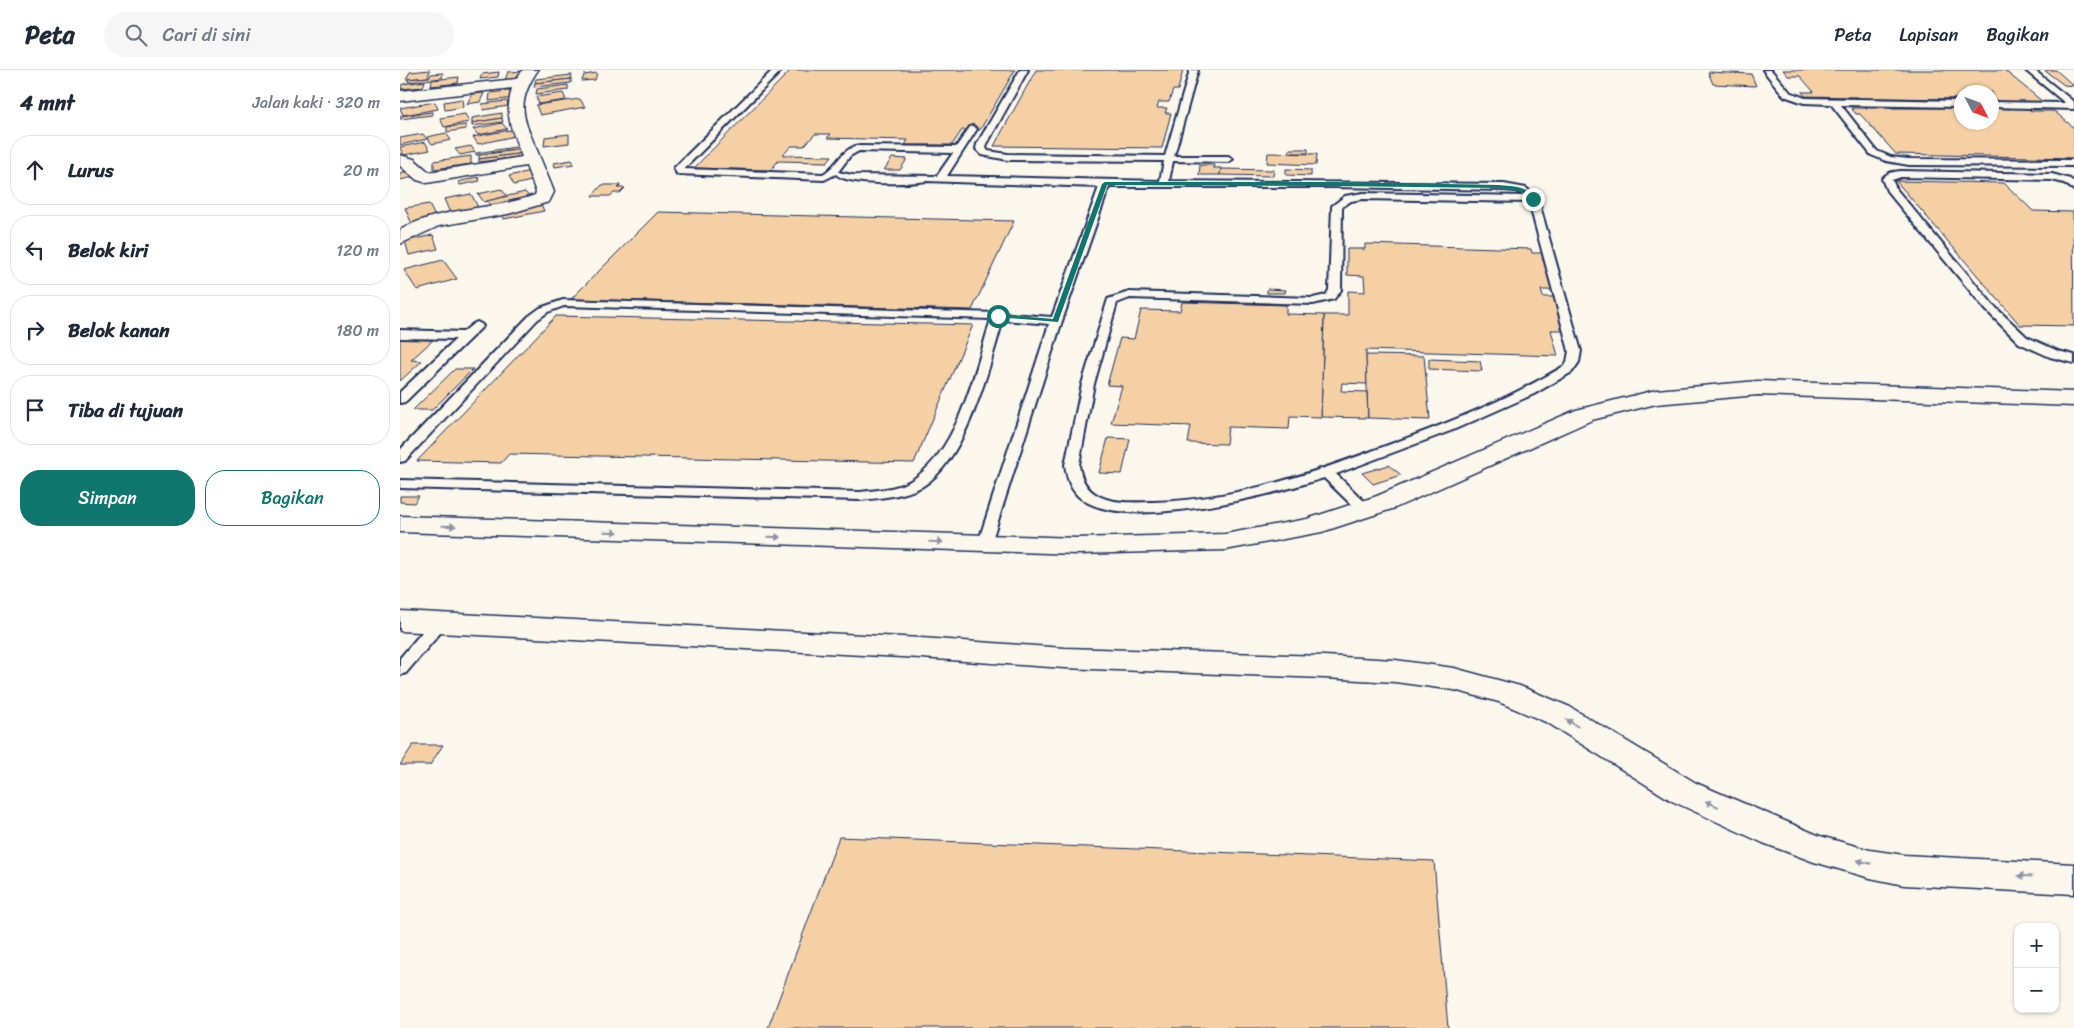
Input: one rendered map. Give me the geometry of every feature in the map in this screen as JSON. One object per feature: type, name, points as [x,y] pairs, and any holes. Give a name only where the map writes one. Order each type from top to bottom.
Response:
[{"type":"street","points":[[400,96],[526,77],[516,103],[516,119],[544,192],[543,198],[524,205],[422,225],[400,238]]},
{"type":"street","points":[[400,160],[408,162],[426,178],[533,160]]},
{"type":"street","points":[[400,524],[1077,546],[1225,542],[1312,526],[1386,502],[1584,415],[1656,397],[1758,388],[2074,399]]},
{"type":"street","points":[[400,620],[901,647],[1065,658],[1324,667],[1454,678],[1509,694],[1559,715],[1684,792],[1775,833],[1814,848],[1870,864],[1904,870],[2074,879]]},
{"type":"lane","points":[[778,70],[679,168],[680,172],[824,177],[836,173],[850,178],[915,180],[940,178],[1105,184],[1499,187],[1521,189],[1526,191],[1533,199],[1574,351],[1574,362],[1568,369],[1507,403],[1455,425],[1327,473],[1281,487],[1195,503],[1156,507],[1116,506],[1093,499],[1080,491],[1072,478],[1072,466],[1088,384],[1112,301],[1129,295],[1313,301],[1330,297],[1335,290],[1337,206],[1348,198],[1363,196],[1533,199]]},
{"type":"lane","points":[[1024,70],[982,144],[981,149],[985,153],[1008,157],[1228,159]]},
{"type":"lane","points":[[1164,183],[1169,158],[1194,70]]},
{"type":"lane","points":[[1767,70],[1787,94],[1804,100],[1954,104]]},
{"type":"lane","points":[[2029,70],[2074,106]]},
{"type":"lane","points":[[2064,98],[2074,98]]},
{"type":"lane","points":[[1834,102],[1874,153],[1890,159],[1909,162],[2074,163]]},
{"type":"lane","points":[[1999,105],[2074,106]]},
{"type":"lane","points":[[940,178],[973,129]]},
{"type":"lane","points":[[836,173],[848,152],[858,148],[960,150]]},
{"type":"lane","points":[[2074,186],[2067,181],[2052,177],[1901,174],[1892,175],[1886,179],[1892,191],[1990,308],[2010,328],[2023,340],[2041,349],[2074,360]]},
{"type":"lane","points":[[985,543],[1056,321],[1105,184]]},
{"type":"lane","points":[[400,458],[533,318],[552,306],[562,303],[998,316],[1056,321]]},
{"type":"lane","points":[[400,484],[860,496],[886,493],[919,482],[933,471],[946,453],[973,395],[998,316]]},
{"type":"lane","points":[[400,399],[477,326]]},
{"type":"lane","points":[[400,334],[466,336]]},
{"type":"lane","points":[[1327,473],[1364,509]]},
{"type":"lane","points":[[400,669],[440,622]]},
{"type":"building","points":[[430,70],[428,77],[406,79],[410,72]]},
{"type":"building","points":[[791,70],[1015,70],[980,130],[962,130],[952,145],[905,145],[908,140],[827,138],[831,134],[815,134],[804,146],[791,146],[783,155],[832,156],[827,162],[778,161],[771,170],[694,168]]},
{"type":"building","points":[[1036,70],[1183,70],[1178,90],[1173,90],[1169,102],[1159,102],[1157,108],[1167,108],[1165,113],[1171,113],[1162,148],[994,146]]},
{"type":"building","points":[[1783,70],[2004,70],[2043,102],[2020,101],[2031,111],[2054,111],[2074,128],[2074,158],[1896,154],[1860,114],[1856,114],[1851,108],[1867,108],[1857,97],[1805,96],[1802,92],[1814,92],[1800,76],[1788,76]],"holes":[[[1954,85],[1999,85],[1999,103],[2003,103],[2010,109],[1999,108],[1999,130],[1954,130],[1954,108],[1886,108],[1876,98],[1954,99]]]},
{"type":"building","points":[[2044,70],[2056,70],[2074,86],[2064,85]]},
{"type":"building","points":[[527,71],[524,78],[505,80],[508,72]]},
{"type":"building","points":[[499,72],[498,77],[480,79],[482,74]]},
{"type":"building","points":[[1708,72],[1751,74],[1756,86],[1713,84]]},
{"type":"building","points":[[443,73],[442,78],[408,82],[408,79],[430,77],[431,74]]},
{"type":"building","points":[[597,73],[595,80],[582,81],[584,75]]},
{"type":"building","points":[[572,75],[571,79],[535,83],[536,79]]},
{"type":"building","points":[[459,77],[458,83],[431,86],[432,80]]},
{"type":"building","points":[[571,79],[571,83],[534,87],[535,83]]},
{"type":"building","points":[[425,81],[423,87],[400,89],[403,84]]},
{"type":"building","points":[[568,85],[568,90],[536,94],[537,89]]},
{"type":"building","points":[[516,90],[515,98],[489,101],[490,93]]},
{"type":"building","points":[[484,93],[480,102],[467,104],[472,94]]},
{"type":"building","points":[[563,93],[566,100],[539,104],[536,97]]},
{"type":"building","points":[[462,99],[463,107],[445,110],[444,102]]},
{"type":"building","points":[[580,99],[585,107],[540,115],[536,105]]},
{"type":"building","points":[[507,101],[508,106],[483,110],[482,104]]},
{"type":"building","points":[[435,102],[438,109],[403,115],[400,108]]},
{"type":"building","points":[[432,112],[432,115],[400,119],[400,116]]},
{"type":"building","points":[[502,113],[502,118],[472,123],[472,118]]},
{"type":"building","points":[[465,114],[469,122],[444,127],[440,118]]},
{"type":"building","points":[[502,118],[503,122],[472,126],[472,123]]},
{"type":"building","points":[[502,123],[507,129],[478,135],[473,129]]},
{"type":"building","points":[[466,125],[466,129],[447,132],[447,127]]},
{"type":"building","points":[[510,130],[515,136],[478,144],[473,137]]},
{"type":"building","points":[[446,133],[451,140],[432,144],[427,137]]},
{"type":"building","points":[[423,134],[427,139],[400,145],[400,138]]},
{"type":"building","points":[[569,134],[569,143],[544,146],[545,137]]},
{"type":"building","points":[[425,142],[430,150],[404,155],[400,148],[400,147]]},
{"type":"building","points":[[471,146],[475,152],[460,155],[455,149]]},
{"type":"building","points":[[522,146],[522,148],[476,155],[476,153]]},
{"type":"building","points":[[525,149],[525,153],[479,159],[479,155]]},
{"type":"building","points":[[1290,149],[1308,149],[1308,153],[1289,153]]},
{"type":"building","points":[[525,153],[525,156],[479,162],[479,159]]},
{"type":"building","points":[[1268,153],[1317,154],[1316,165],[1267,163]]},
{"type":"building","points":[[471,156],[471,164],[434,169],[434,161]]},
{"type":"building","points":[[892,158],[907,159],[900,170],[884,170]]},
{"type":"building","points":[[572,160],[574,164],[555,167],[554,163]]},
{"type":"building","points":[[1200,165],[1214,165],[1213,168],[1221,168],[1220,175],[1199,175]]},
{"type":"building","points":[[1221,169],[1274,170],[1273,176],[1220,175]]},
{"type":"building","points":[[1286,169],[1311,170],[1311,176],[1286,175]]},
{"type":"building","points":[[409,171],[414,177],[400,180],[400,173]]},
{"type":"building","points":[[530,171],[535,180],[514,185],[509,176]]},
{"type":"building","points":[[478,177],[480,181],[460,185],[458,182]]},
{"type":"building","points":[[1896,181],[2004,183],[2033,211],[2073,212],[2074,326],[2020,325]]},
{"type":"building","points":[[602,185],[621,185],[618,188],[625,188],[620,193],[614,193],[610,196],[592,196]]},
{"type":"building","points":[[501,189],[507,196],[484,202],[478,194]]},
{"type":"building","points":[[525,192],[532,200],[493,209],[487,201]]},
{"type":"building","points":[[471,194],[478,207],[450,213],[444,199]]},
{"type":"building","points":[[429,204],[436,219],[412,224],[405,208]]},
{"type":"building","points":[[541,204],[544,211],[504,219],[501,212]]},
{"type":"building","points":[[658,212],[1014,221],[972,310],[571,299]]},
{"type":"building","points":[[433,235],[438,249],[409,255],[405,241]]},
{"type":"building","points":[[1365,244],[1531,249],[1532,253],[1544,253],[1553,290],[1541,290],[1543,297],[1556,297],[1565,330],[1551,330],[1558,356],[1366,350],[1367,384],[1342,383],[1341,391],[1367,392],[1368,418],[1321,417],[1324,315],[1348,315],[1348,291],[1365,292],[1364,276],[1347,275],[1347,249],[1365,249]]},
{"type":"building","points":[[443,260],[457,279],[417,290],[404,270]]},
{"type":"building","points":[[1267,289],[1286,290],[1285,293],[1267,293]]},
{"type":"building","points":[[1182,302],[1286,305],[1286,314],[1324,315],[1321,417],[1290,416],[1289,429],[1228,427],[1226,444],[1188,443],[1191,426],[1111,423],[1122,386],[1107,385],[1120,338],[1134,339],[1141,310],[1180,311]]},
{"type":"building","points":[[556,316],[973,325],[914,463],[509,454],[501,463],[417,461]]},
{"type":"building","points":[[400,339],[433,340],[411,360],[422,361],[400,381]]},
{"type":"building","points":[[1366,355],[1424,356],[1430,420],[1368,418]]},
{"type":"building","points":[[1429,359],[1480,361],[1482,371],[1429,369]]},
{"type":"building","points":[[455,369],[473,369],[432,410],[413,410]]},
{"type":"building","points":[[1108,438],[1130,439],[1122,474],[1099,473]]},
{"type":"building","points":[[1389,465],[1401,475],[1373,484],[1362,473]]},
{"type":"building","points":[[400,496],[419,496],[414,503],[400,502]]},
{"type":"building","points":[[413,745],[443,745],[430,765],[400,765]]},
{"type":"building","points":[[839,837],[1434,861],[1448,1028],[768,1028]]},
{"type":"route","points":[[998,316],[1056,321],[1105,184],[1334,184],[1499,187],[1521,189],[1531,195],[1533,199]]}]
